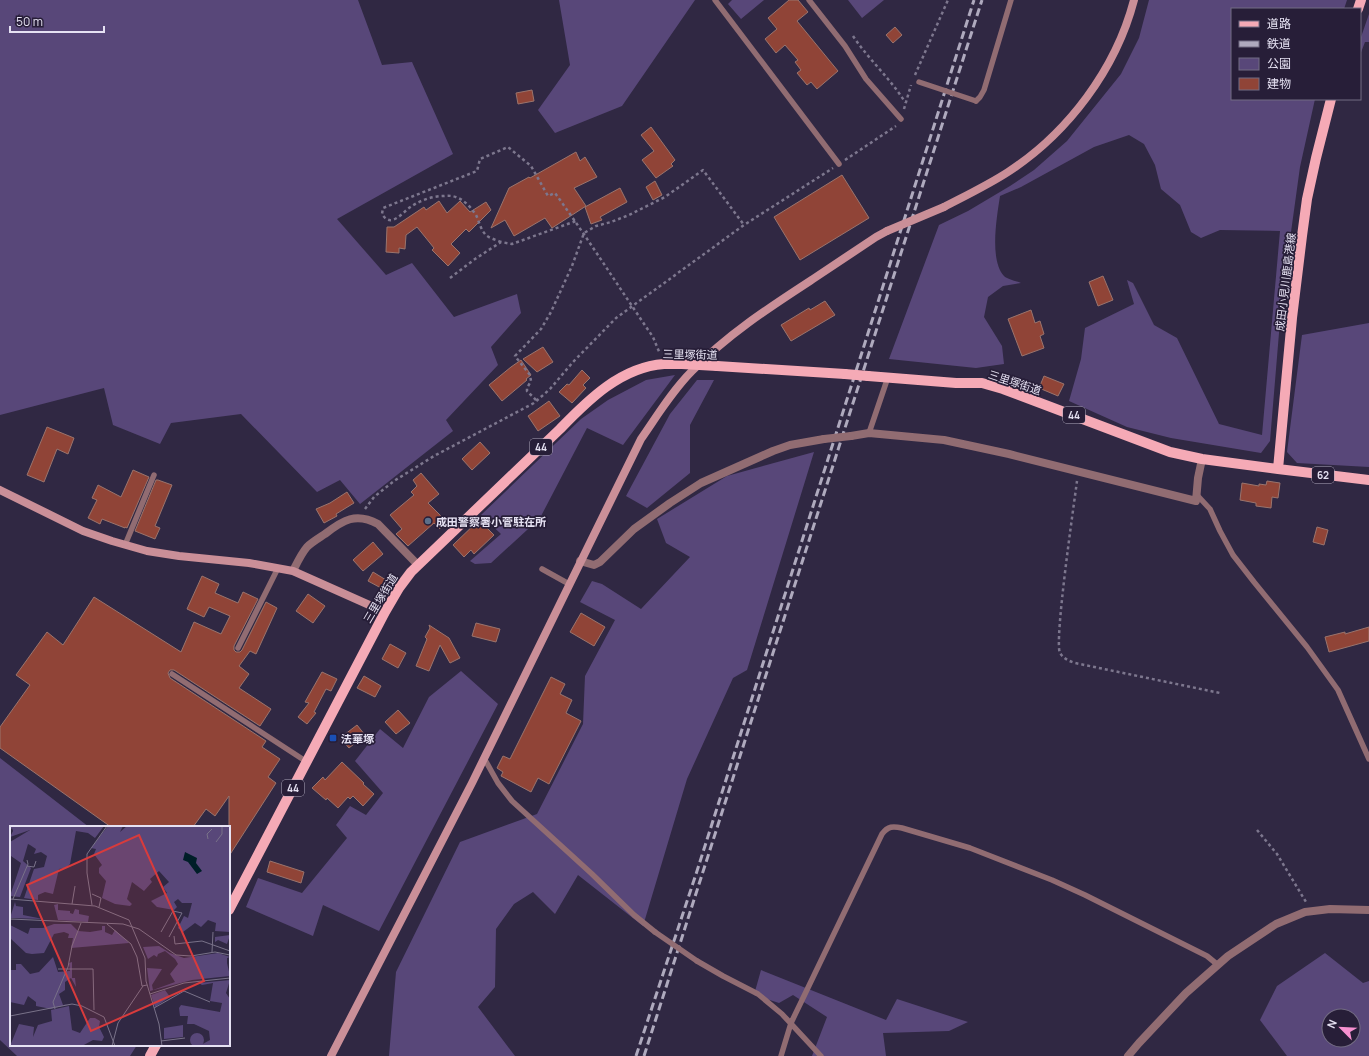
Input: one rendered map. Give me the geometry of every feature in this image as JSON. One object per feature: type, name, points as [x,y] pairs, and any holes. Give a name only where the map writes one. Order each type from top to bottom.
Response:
[{"type":"main road","name":"成田小見川鹿島港線","points":[[1278,470],[1292,318],[1305,214],[1316,158],[1331,100]]},
{"type":"main road","name":"三里塚街道","points":[[230,908],[385,612],[410,572],[583,406],[613,382],[645,367],[663,364],[682,364],[845,374],[956,383],[982,383],[1003,389],[1170,452],[1202,459],[1278,470],[1369,480]]},
{"type":"main road","points":[[150,1056],[155,1046]]},
{"type":"street","points":[[331,1056],[484,758],[641,439],[672,394],[715,348],[759,314],[876,237],[944,207],[1009,172],[1040,148],[1065,124],[1091,92],[1120,39],[1134,0]]},
{"type":"street","points":[[580,561],[594,565],[600,562],[634,529],[670,502],[701,483],[773,451],[790,445],[824,439],[869,433],[944,440],[1009,454],[1196,501],[1198,478],[1202,459]]},
{"type":"street","points":[[0,490],[83,531],[125,545],[148,551],[249,563],[293,571],[385,612]]},
{"type":"street","points":[[293,571],[308,546],[348,519],[361,518],[378,524],[418,565]]},
{"type":"street","points":[[1128,1056],[1186,993],[1228,956],[1276,924],[1310,911],[1330,909],[1369,910]]},
{"type":"lane","points":[[715,0],[839,164]]},
{"type":"lane","points":[[809,0],[845,46],[866,79],[901,119]]},
{"type":"lane","points":[[916,81],[976,101],[984,90],[1011,0]]},
{"type":"lane","points":[[869,433],[888,377]]},
{"type":"lane","points":[[125,545],[154,475]]},
{"type":"lane","points":[[1197,495],[1210,509],[1233,555],[1307,647],[1338,690],[1369,759]]},
{"type":"lane","points":[[238,648],[278,568]]},
{"type":"lane","points":[[542,569],[569,584]]},
{"type":"lane","points":[[172,674],[307,762]]},
{"type":"lane","points":[[484,758],[498,783],[512,801],[592,874],[634,915],[655,932],[697,960],[723,976],[758,994],[782,1014],[821,1056]]},
{"type":"lane","points":[[781,1056],[791,1023],[882,834],[887,828],[894,827],[970,848],[1052,880],[1092,898],[1207,956],[1218,965]]},
{"type":"path","points":[[361,518],[366,507],[374,497],[394,481],[434,456],[516,413],[536,400],[550,389],[573,362],[616,318],[632,306],[744,225],[897,126],[948,0]]},
{"type":"path","points":[[853,36],[860,47],[897,90],[906,103]]},
{"type":"path","points":[[576,221],[512,244],[502,242],[486,235],[476,216],[464,200],[457,197],[445,195],[429,198],[412,206],[393,220],[384,218],[382,214],[383,208],[476,171],[480,159],[508,147],[531,166],[548,196],[556,193],[576,221],[653,337],[663,364]]},
{"type":"path","points":[[536,400],[527,391],[531,381],[530,375],[515,356],[541,329],[551,312],[572,266],[584,233],[596,226],[629,215],[665,198],[703,170],[744,225]]},
{"type":"path","points":[[450,278],[502,242]]},
{"type":"path","points":[[1078,471],[1061,610],[1058,643],[1060,653],[1066,660],[1075,663],[1220,693]]},
{"type":"path","points":[[1257,830],[1277,854],[1299,889],[1310,911]]},
{"type":"green space","points":[[0,0],[358,0],[382,65],[412,62],[453,154],[337,219],[386,275],[412,263],[454,317],[517,294],[521,313],[491,347],[498,365],[446,420],[453,431],[360,504],[340,480],[317,492],[241,414],[171,423],[160,444],[113,425],[104,388],[0,415]]},
{"type":"green space","points":[[559,0],[695,0],[622,106],[555,133],[538,110],[570,65]]},
{"type":"green space","points":[[732,0],[764,0],[741,19],[728,4]]},
{"type":"green space","points":[[848,0],[884,0],[862,18]]},
{"type":"green space","points":[[1149,0],[1347,0],[1344,8],[1231,8],[1231,100],[1315,100],[1300,167],[1282,297],[1270,441],[1261,453],[1171,438],[1127,427],[1069,401],[1081,359],[1085,328],[1134,304],[1127,280],[1133,283],[1154,325],[1177,338],[1219,424],[1262,435],[1280,231],[1220,230],[1201,238],[1191,232],[1180,205],[1161,189],[1155,165],[1144,144],[1129,135],[1094,147],[1021,187],[1000,196],[995,238],[995,249],[999,269],[1004,276],[1021,283],[1003,286],[988,297],[984,317],[1002,346],[1004,364],[976,368],[889,359],[939,225],[968,211],[1010,186],[1034,170],[1067,141],[1121,74],[1139,38]]},
{"type":"green space","points":[[1369,14],[1369,42],[1365,42],[1361,52],[1361,37]]},
{"type":"green space","points":[[1369,323],[1369,467],[1297,463],[1287,452],[1302,335]]},
{"type":"green space","points":[[675,375],[623,445],[587,428],[540,518],[491,563],[475,564],[470,561],[501,534],[481,515],[581,419],[608,400],[646,380]]},
{"type":"green space","points":[[697,380],[714,380],[690,425],[690,473],[647,508],[626,496],[670,414]]},
{"type":"green space","points":[[814,452],[747,670],[733,678],[687,779],[643,926],[578,875],[555,914],[533,892],[514,904],[496,929],[495,987],[478,1007],[515,1056],[389,1056],[396,972],[460,842],[537,814],[583,724],[585,676],[615,620],[580,602],[592,581],[602,584],[641,609],[690,557],[666,543],[657,519],[727,476]]},
{"type":"green space","points":[[461,671],[498,704],[379,931],[323,905],[313,936],[246,907],[258,878],[302,893],[347,838],[336,825],[350,806],[366,815],[383,793],[355,761],[380,729],[403,748],[429,697]]},
{"type":"green space","points":[[0,758],[88,826],[10,826],[10,1046],[136,1046],[130,1056],[17,1056],[0,1040]]},
{"type":"green space","points":[[1325,953],[1363,983],[1369,981],[1369,1056],[1287,1056],[1260,1020],[1277,986]]},
{"type":"green space","points":[[761,970],[886,1020],[897,999],[968,1022],[949,1031],[883,1033],[886,1056],[812,1056],[827,1017],[793,995],[779,1003],[754,995]]},
{"type":"building","points":[[789,0],[798,0],[808,12],[797,21],[838,71],[817,89],[811,82],[807,85],[797,73],[801,70],[795,62],[798,60],[785,45],[776,53],[765,39],[777,29],[768,18]]},
{"type":"building","points":[[895,27],[902,35],[893,43],[886,35]]},
{"type":"building","points":[[532,90],[534,101],[518,104],[516,93]]},
{"type":"building","points":[[651,127],[675,160],[671,164],[673,166],[656,178],[642,160],[654,151],[641,135]]},
{"type":"building","points":[[576,152],[580,161],[585,157],[597,177],[574,188],[586,206],[552,228],[545,218],[514,236],[505,220],[491,228],[509,188]]},
{"type":"building","points":[[842,175],[869,218],[800,260],[774,217]]},
{"type":"building","points":[[655,181],[662,195],[653,200],[646,187]]},
{"type":"building","points":[[620,188],[627,202],[600,217],[602,220],[591,224],[585,207]]},
{"type":"building","points":[[439,201],[447,213],[460,201],[470,212],[486,202],[491,210],[469,232],[466,229],[451,244],[460,253],[448,266],[432,250],[434,248],[417,227],[406,235],[405,249],[399,248],[399,253],[386,252],[387,227],[394,227],[424,207],[426,210]]},
{"type":"building","points":[[1103,276],[1113,300],[1098,306],[1089,282]]},
{"type":"building","points":[[825,301],[835,315],[791,341],[781,325],[809,308],[810,310]]},
{"type":"building","points":[[1031,310],[1035,323],[1040,321],[1044,334],[1040,336],[1044,348],[1022,356],[1008,319]]},
{"type":"building","points":[[543,347],[553,362],[537,372],[523,359]]},
{"type":"building","points":[[521,360],[531,375],[502,401],[489,385]]},
{"type":"building","points":[[582,370],[590,378],[583,385],[586,388],[572,403],[559,392],[567,384],[569,385]]},
{"type":"building","points":[[1044,376],[1064,384],[1058,396],[1039,388]]},
{"type":"building","points":[[549,401],[560,416],[538,431],[528,416]]},
{"type":"building","points":[[47,427],[74,438],[68,454],[57,449],[44,482],[27,475]]},
{"type":"building","points":[[480,442],[490,453],[472,470],[462,459]]},
{"type":"building","points":[[133,470],[149,477],[127,528],[102,519],[100,524],[88,518],[97,500],[92,498],[98,485],[121,497]]},
{"type":"building","points":[[421,473],[439,494],[428,503],[447,522],[440,529],[434,523],[408,546],[396,534],[402,529],[390,515],[414,495],[411,492],[417,486],[413,480]]},
{"type":"building","points":[[156,480],[172,485],[155,526],[160,528],[155,539],[135,531]]},
{"type":"building","points":[[1267,481],[1280,483],[1278,498],[1272,497],[1271,508],[1256,506],[1256,503],[1240,500],[1242,483],[1259,486],[1259,484],[1266,485]]},
{"type":"building","points":[[347,492],[354,503],[336,514],[337,516],[324,523],[316,509],[330,503]]},
{"type":"building","points":[[479,520],[494,535],[474,554],[471,550],[464,557],[453,545]]},
{"type":"building","points":[[1317,527],[1328,530],[1324,545],[1313,542]]},
{"type":"building","points":[[373,542],[383,554],[363,571],[353,560]]},
{"type":"building","points":[[373,572],[386,580],[381,588],[368,581]]},
{"type":"building","points":[[202,576],[219,584],[215,593],[238,603],[243,592],[258,599],[234,646],[234,650],[236,652],[240,652],[266,602],[277,608],[256,654],[250,651],[239,666],[249,674],[239,688],[271,709],[260,726],[174,670],[170,670],[168,673],[170,678],[266,741],[262,747],[280,759],[268,777],[276,783],[230,854],[229,796],[215,816],[206,809],[194,826],[110,826],[0,748],[0,727],[30,685],[16,675],[47,632],[63,645],[94,597],[181,652],[194,622],[221,634],[230,616],[209,607],[204,617],[187,609]]},
{"type":"building","points":[[308,594],[325,606],[313,623],[296,611]]},
{"type":"building","points":[[581,613],[605,627],[594,646],[570,632]]},
{"type":"building","points":[[476,623],[500,629],[496,642],[472,636]]},
{"type":"building","points":[[429,625],[449,638],[460,658],[450,663],[440,645],[429,671],[416,666],[427,639],[425,637],[430,628]]},
{"type":"building","points":[[1369,627],[1369,641],[1329,652],[1325,637],[1345,632],[1345,634]]},
{"type":"building","points":[[390,644],[406,653],[398,668],[382,659]]},
{"type":"building","points":[[322,672],[337,679],[331,691],[326,689],[314,712],[316,713],[307,724],[298,717],[309,703],[305,702]]},
{"type":"building","points":[[364,676],[381,686],[375,697],[357,688]]},
{"type":"building","points":[[551,677],[565,684],[560,694],[572,700],[566,713],[581,721],[549,784],[538,778],[531,792],[501,776],[503,772],[497,768],[503,756],[510,759]]},
{"type":"building","points":[[398,710],[410,723],[396,734],[385,722]]},
{"type":"building","points":[[357,725],[365,735],[349,748],[340,738]]},
{"type":"building","points":[[342,762],[374,794],[363,806],[353,796],[350,799],[348,797],[338,808],[327,798],[326,800],[312,788],[323,777],[325,780]]},
{"type":"building","points":[[270,861],[304,872],[301,883],[267,872]]},
{"type":"railway","points":[[636,1056],[697,871],[974,0]]},
{"type":"railway","points":[[644,1056],[982,0]]},
{"type":"place","name":"成田警察署小菅駐在所","points":[[428,521]]},
{"type":"place","name":"法華塚","points":[[333,738]]}]
